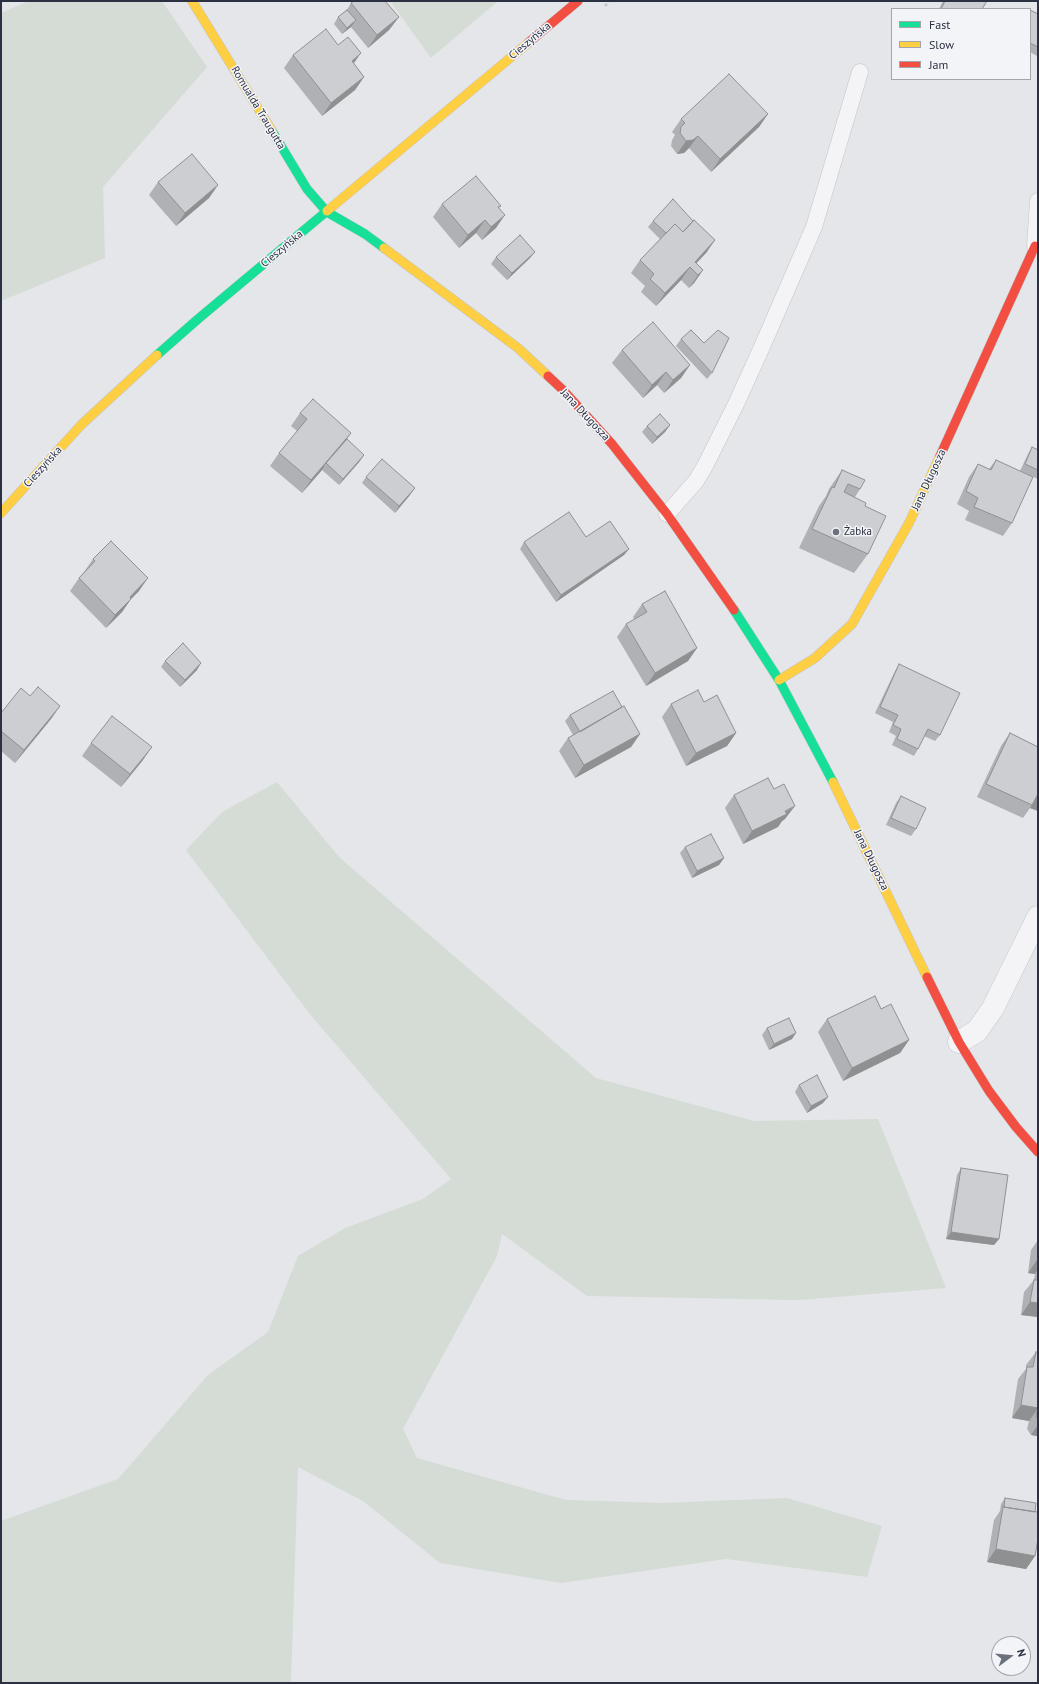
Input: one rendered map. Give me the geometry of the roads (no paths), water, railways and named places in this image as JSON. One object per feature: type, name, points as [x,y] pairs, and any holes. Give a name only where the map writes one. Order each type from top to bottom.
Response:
[{"type":"street","name":"Romualda Traugutta","points":[[192,1],[307,189],[327,212]]},
{"type":"street","name":"Cieszyńska","points":[[1,513],[82,424],[108,398],[198,319],[578,1]]},
{"type":"street","name":"Jana Długosza","points":[[327,212],[365,234],[518,348],[563,390],[612,444],[667,514],[727,598],[779,680],[820,756],[959,1042],[988,1091],[1038,1152]]},
{"type":"street","name":"Jana Długosza","points":[[779,680],[815,658],[852,624],[909,523],[1036,243]]},
{"type":"street","points":[[959,1042],[977,1031],[993,1008],[1038,917]]},
{"type":"lane","points":[[667,514],[696,481],[736,404],[765,342],[814,227],[860,72]]},
{"type":"lane","points":[[1036,243],[1038,201]]},
{"type":"place","name":"Żabka","points":[[836,532]]}]
